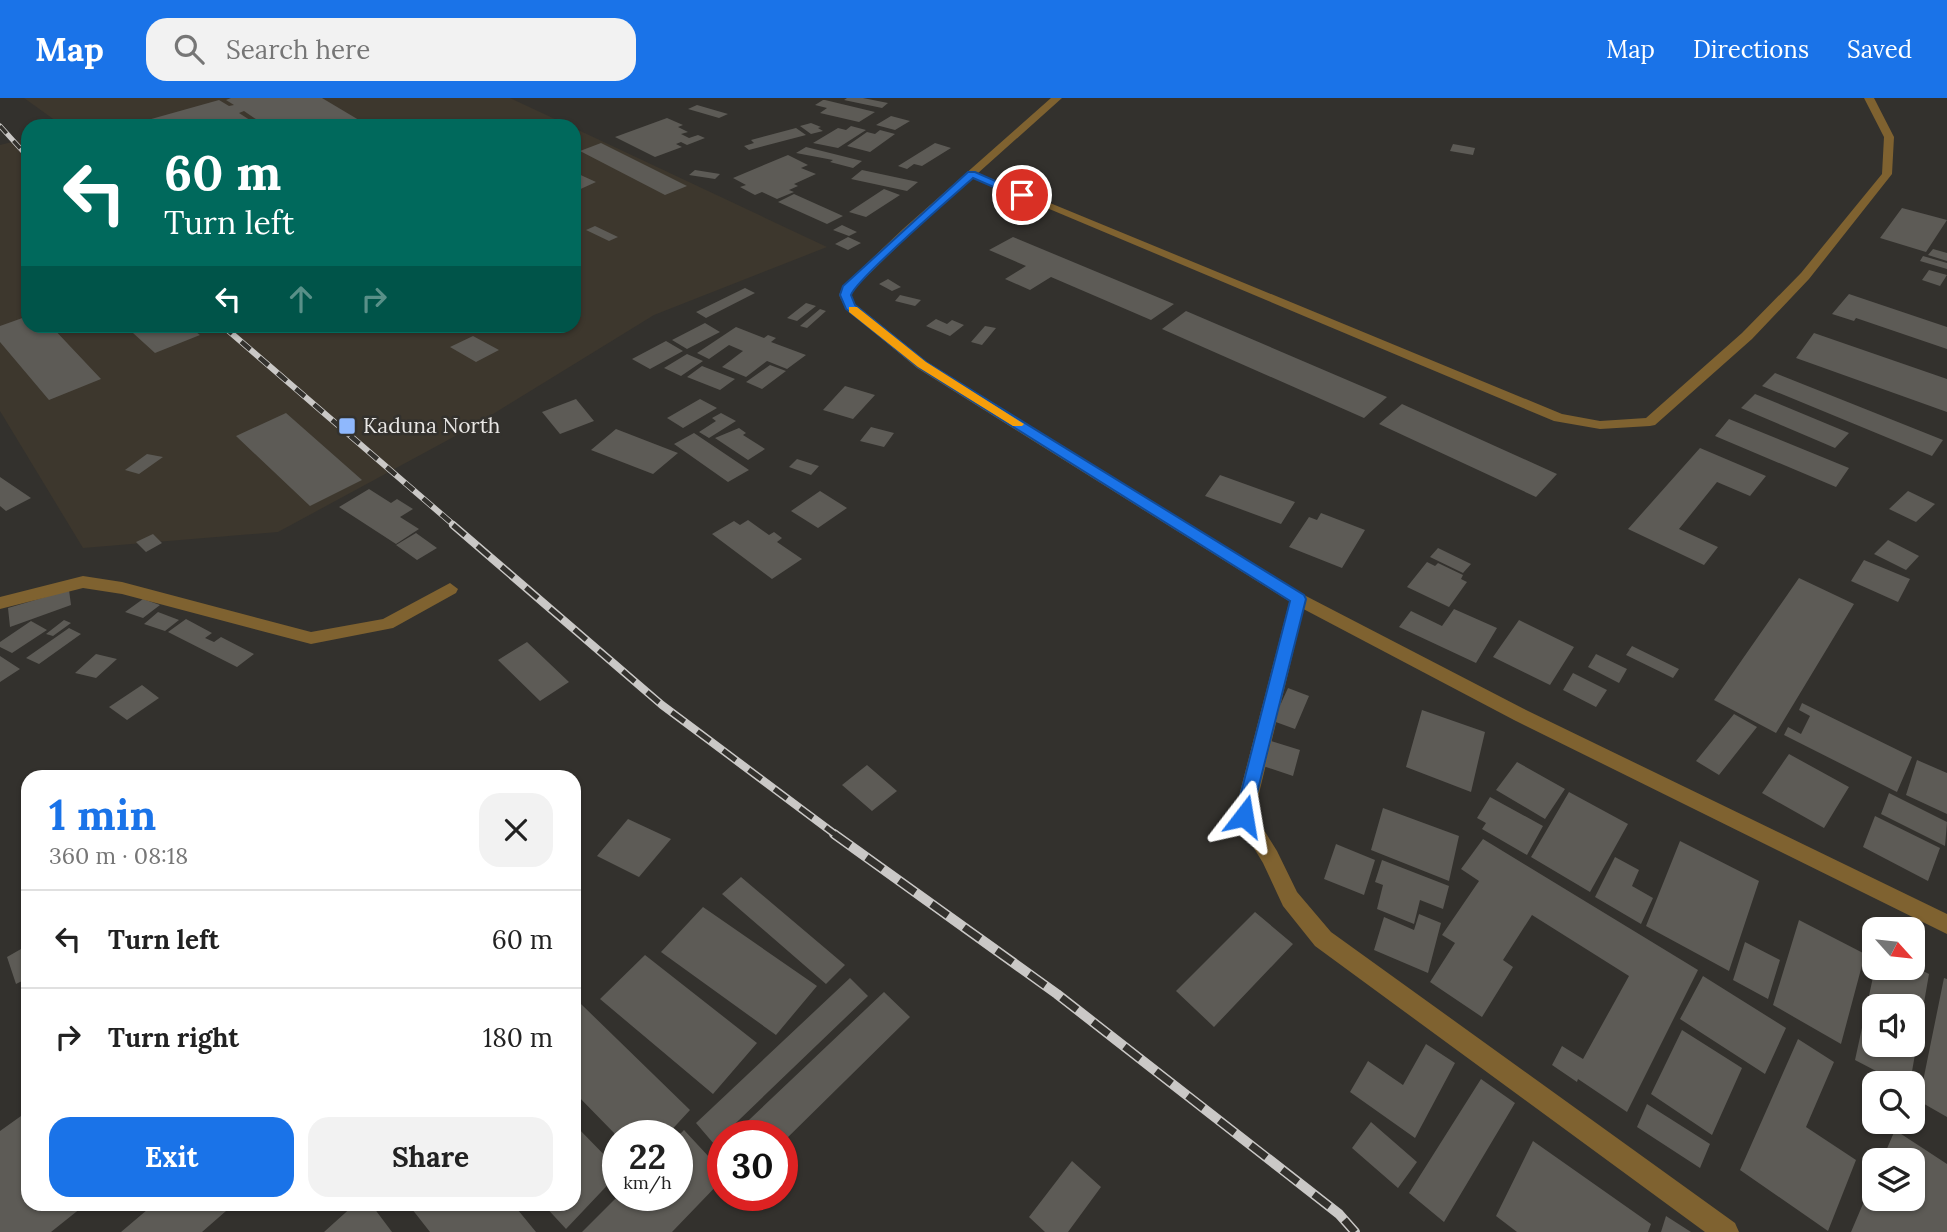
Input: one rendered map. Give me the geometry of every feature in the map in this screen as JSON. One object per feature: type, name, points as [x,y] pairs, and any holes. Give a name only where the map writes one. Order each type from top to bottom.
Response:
[{"type":"street","points":[[1057,98],[847,289],[845,295],[850,306],[922,365],[1298,599],[1520,715],[1947,924]]},
{"type":"street","points":[[971,174],[1559,418],[1600,425],[1650,422],[1747,336],[1805,276],[1887,174],[1889,136],[1869,98]]},
{"type":"street","points":[[0,603],[83,582],[122,588],[312,638],[387,624],[450,589]]},
{"type":"street","points":[[1298,599],[1244,816],[1270,857],[1290,899],[1323,939],[1726,1232]]},
{"type":"shaded area","points":[[24,98],[510,98],[555,119],[53,119]]},
{"type":"shaded area","points":[[581,131],[827,247],[654,315],[472,427],[278,532],[83,548],[0,411],[0,145],[21,140],[21,333],[581,333]]},
{"type":"building","points":[[322,98],[357,119],[256,119],[244,111],[239,113],[248,119],[151,119],[219,100],[229,106],[234,105],[226,100]]},
{"type":"building","points":[[847,98],[888,103],[882,108],[844,100]]},
{"type":"building","points":[[823,100],[875,112],[859,122],[820,113],[827,108],[815,105]]},
{"type":"building","points":[[697,105],[728,114],[719,118],[688,109]]},
{"type":"building","points":[[891,116],[910,121],[895,130],[876,125]]},
{"type":"building","points":[[667,118],[683,125],[678,127],[688,132],[681,134],[689,138],[698,135],[705,138],[687,145],[681,142],[676,144],[682,147],[655,157],[615,137]]},
{"type":"building","points":[[811,123],[821,127],[818,128],[823,131],[811,134],[800,126]]},
{"type":"building","points":[[851,126],[866,130],[838,148],[813,143],[838,128],[846,130]]},
{"type":"building","points":[[796,128],[806,135],[749,150],[744,146],[754,143],[751,140]]},
{"type":"building","points":[[880,130],[895,134],[870,152],[847,146],[867,132],[875,134]]},
{"type":"building","points":[[601,143],[687,186],[665,195],[581,151]]},
{"type":"building","points":[[935,143],[951,148],[922,166],[914,164],[907,169],[898,166]]},
{"type":"building","points":[[1453,144],[1475,148],[1473,155],[1450,151]]},
{"type":"building","points":[[806,147],[862,161],[853,168],[830,162],[833,160],[796,153]]},
{"type":"building","points":[[788,155],[808,165],[801,168],[816,174],[794,184],[798,186],[789,190],[794,192],[777,199],[762,192],[755,195],[740,187],[746,185],[733,178]]},
{"type":"building","points":[[695,170],[720,174],[715,179],[689,175]]},
{"type":"building","points":[[862,170],[918,182],[907,191],[851,179]]},
{"type":"building","points":[[581,175],[596,182],[581,189]]},
{"type":"building","points":[[884,189],[900,195],[866,217],[849,212]]},
{"type":"building","points":[[794,194],[843,216],[827,224],[778,202]]},
{"type":"building","points":[[1902,208],[1947,220],[1926,252],[1880,238]]},
{"type":"building","points":[[842,225],[857,232],[849,236],[833,230]]},
{"type":"building","points":[[595,226],[618,237],[609,241],[586,230]]},
{"type":"building","points":[[848,237],[861,243],[848,250],[835,244]]},
{"type":"building","points":[[1013,237],[1174,304],[1151,320],[1051,277],[1030,290],[1005,279],[1026,266],[989,250]]},
{"type":"building","points":[[1933,249],[1947,253],[1947,261],[1928,255]]},
{"type":"building","points":[[1923,256],[1947,263],[1947,269],[1920,261]]},
{"type":"building","points":[[1929,270],[1947,275],[1940,286],[1922,280]]},
{"type":"building","points":[[888,279],[901,287],[892,291],[879,284]]},
{"type":"building","points":[[745,288],[755,293],[706,318],[696,312]]},
{"type":"building","points":[[1849,294],[1947,327],[1947,349],[1856,318],[1854,321],[1832,314]]},
{"type":"building","points":[[900,295],[921,300],[915,306],[895,301]]},
{"type":"building","points":[[806,303],[816,306],[797,321],[787,318]]},
{"type":"building","points":[[820,309],[826,311],[807,328],[800,326]]},
{"type":"building","points":[[1186,311],[1387,397],[1364,418],[1162,329]]},
{"type":"building","points":[[21,318],[21,333],[58,333],[101,379],[49,400],[0,342],[0,326]]},
{"type":"building","points":[[936,319],[947,324],[952,320],[964,325],[950,336],[926,326]]},
{"type":"building","points":[[705,323],[720,332],[687,349],[672,340]]},
{"type":"building","points":[[985,326],[996,328],[982,345],[971,342]]},
{"type":"building","points":[[736,327],[764,338],[768,335],[776,338],[771,342],[806,355],[787,369],[767,361],[746,377],[722,367],[743,351],[729,345],[709,359],[697,353]]},
{"type":"building","points":[[133,333],[200,335],[155,353]]},
{"type":"building","points":[[1814,333],[1947,379],[1947,412],[1796,358]]},
{"type":"building","points":[[473,336],[499,350],[476,362],[450,347]]},
{"type":"building","points":[[666,341],[683,351],[650,369],[632,359]]},
{"type":"building","points":[[687,354],[703,361],[681,376],[664,368]]},
{"type":"building","points":[[770,365],[786,371],[762,389],[746,382]]},
{"type":"building","points":[[702,366],[735,379],[720,390],[687,377]]},
{"type":"building","points":[[1775,373],[1943,440],[1932,456],[1762,386]]},
{"type":"building","points":[[845,386],[875,395],[853,419],[823,410]]},
{"type":"building","points":[[1755,394],[1849,433],[1835,448],[1741,408]]},
{"type":"building","points":[[576,399],[594,421],[560,434],[542,412]]},
{"type":"building","points":[[700,399],[717,408],[683,428],[667,418]]},
{"type":"building","points":[[1402,404],[1557,474],[1536,497],[1379,424]]},
{"type":"building","points":[[286,413],[362,480],[310,506],[236,436]]},
{"type":"building","points":[[721,413],[736,421],[709,438],[699,432],[716,421],[712,418]]},
{"type":"building","points":[[1729,419],[1849,468],[1836,487],[1715,436]]},
{"type":"building","points":[[871,427],[894,433],[884,447],[860,441]]},
{"type":"building","points":[[739,428],[746,433],[743,435],[765,449],[748,460],[715,438]]},
{"type":"building","points":[[616,429],[678,453],[653,474],[591,450]]},
{"type":"building","points":[[694,433],[749,470],[728,482],[674,444]]},
{"type":"building","points":[[1700,448],[1766,476],[1750,496],[1717,482],[1679,529],[1718,547],[1704,565],[1628,529]]},
{"type":"building","points":[[147,454],[163,457],[139,474],[125,470]]},
{"type":"building","points":[[797,459],[819,466],[811,475],[789,467]]},
{"type":"building","points":[[1220,475],[1295,502],[1281,524],[1205,496]]},
{"type":"building","points":[[0,477],[31,498],[6,511],[0,506]]},
{"type":"building","points":[[369,489],[391,503],[397,499],[413,509],[400,517],[419,529],[396,544],[339,507]]},
{"type":"building","points":[[820,491],[847,508],[818,528],[791,511]]},
{"type":"building","points":[[1908,491],[1935,504],[1916,522],[1889,509]]},
{"type":"building","points":[[1321,513],[1365,530],[1342,568],[1289,547],[1309,517],[1317,520]]},
{"type":"building","points":[[748,520],[769,535],[774,532],[782,538],[777,542],[802,559],[772,579],[712,534],[734,521],[740,525]]},
{"type":"building","points":[[416,533],[437,548],[417,560],[396,545]]},
{"type":"building","points":[[153,534],[162,543],[146,552],[136,542]]},
{"type":"building","points":[[1888,540],[1919,556],[1906,570],[1874,554]]},
{"type":"building","points":[[1438,548],[1471,564],[1463,573],[1430,557]]},
{"type":"building","points":[[1864,560],[1910,579],[1898,602],[1851,581]]},
{"type":"building","points":[[1427,562],[1435,566],[1438,563],[1463,575],[1461,579],[1467,582],[1449,607],[1407,587]]},
{"type":"building","points":[[1799,578],[1854,604],[1776,733],[1714,700]]},
{"type":"building","points":[[69,590],[71,605],[10,627],[8,608]]},
{"type":"building","points":[[143,599],[160,605],[143,618],[125,612]]},
{"type":"building","points":[[1454,609],[1497,628],[1476,663],[1399,627],[1411,611],[1442,626]]},
{"type":"building","points":[[158,612],[179,620],[165,631],[144,624]]},
{"type":"building","points":[[186,619],[212,633],[205,638],[214,642],[221,637],[254,654],[237,667],[168,632]]},
{"type":"building","points":[[64,620],[71,623],[53,636],[46,634]]},
{"type":"building","points":[[1519,620],[1574,647],[1550,685],[1493,657]]},
{"type":"building","points":[[31,621],[47,630],[12,653],[0,647],[0,642]]},
{"type":"building","points":[[69,628],[81,634],[39,664],[26,658]]},
{"type":"building","points":[[527,642],[569,682],[540,701],[498,660]]},
{"type":"building","points":[[1632,646],[1679,669],[1673,678],[1626,655]]},
{"type":"building","points":[[96,654],[117,659],[96,678],[75,673]]},
{"type":"building","points":[[1596,654],[1627,669],[1619,683],[1588,667]]},
{"type":"building","points":[[0,656],[20,669],[0,682]]},
{"type":"building","points":[[1573,673],[1607,690],[1596,707],[1563,690]]},
{"type":"building","points":[[142,685],[159,698],[127,720],[109,707]]},
{"type":"building","points":[[1288,688],[1309,696],[1295,729],[1273,721]]},
{"type":"building","points":[[1802,703],[1912,757],[1897,792],[1784,735],[1788,727],[1801,734],[1810,716],[1799,710]]},
{"type":"building","points":[[1422,710],[1485,732],[1471,792],[1406,767]]},
{"type":"building","points":[[1734,714],[1757,727],[1719,775],[1696,761]]},
{"type":"building","points":[[1271,741],[1300,750],[1293,776],[1263,766]]},
{"type":"building","points":[[1789,754],[1849,787],[1824,828],[1762,793]]},
{"type":"building","points":[[1917,760],[1947,773],[1947,814],[1906,795]]},
{"type":"building","points":[[1517,762],[1565,789],[1545,819],[1496,790]]},
{"type":"building","points":[[867,765],[897,791],[872,811],[842,785]]},
{"type":"building","points":[[1569,792],[1628,824],[1590,892],[1531,857]]},
{"type":"building","points":[[1889,793],[1947,822],[1945,846],[1881,814]]},
{"type":"building","points":[[1490,797],[1543,826],[1527,855],[1482,829],[1486,823],[1477,818]]},
{"type":"building","points":[[1383,808],[1459,836],[1449,881],[1371,850]]},
{"type":"building","points":[[1875,816],[1940,848],[1928,881],[1863,847]]},
{"type":"building","points":[[628,819],[671,839],[639,877],[597,856]]},
{"type":"building","points":[[1483,839],[1698,970],[1627,1112],[1552,1065],[1562,1046],[1583,1059],[1629,976],[1532,915],[1503,960],[1513,967],[1482,1017],[1430,982],[1455,943],[1442,935],[1479,881],[1461,869]]},
{"type":"building","points":[[1680,841],[1759,881],[1729,971],[1646,926]]},
{"type":"building","points":[[1336,844],[1375,860],[1364,895],[1324,879]]},
{"type":"building","points":[[1615,857],[1639,870],[1632,886],[1653,898],[1641,924],[1595,897]]},
{"type":"building","points":[[1382,860],[1449,886],[1443,909],[1420,900],[1414,924],[1377,909],[1383,885],[1375,882]]},
{"type":"building","points":[[741,877],[845,965],[826,984],[722,894]]},
{"type":"building","points":[[703,907],[817,986],[776,1035],[661,952]]},
{"type":"building","points":[[1255,912],[1293,944],[1214,1027],[1176,991]]},
{"type":"building","points":[[1419,914],[1441,923],[1428,973],[1374,950],[1384,917],[1414,930]]},
{"type":"building","points":[[1799,920],[1862,952],[1862,965],[1841,1044],[1773,1005]]},
{"type":"building","points":[[1745,942],[1780,960],[1768,999],[1733,980]]},
{"type":"building","points":[[21,949],[21,982],[16,984],[7,957]]},
{"type":"building","points":[[645,955],[757,1043],[713,1094],[600,999]]},
{"type":"building","points":[[1925,972],[1929,974],[1925,997],[1925,994],[1869,994],[1872,980],[1925,980]]},
{"type":"building","points":[[1703,976],[1786,1028],[1765,1074],[1680,1019]]},
{"type":"building","points":[[850,978],[868,996],[739,1120],[707,1120],[707,1136],[696,1123]]},
{"type":"building","points":[[1944,978],[1947,979],[1947,1117],[1925,1104],[1925,1071]]},
{"type":"building","points":[[884,992],[910,1017],[798,1127],[798,1120],[749,1120]]},
{"type":"building","points":[[581,1004],[690,1110],[681,1120],[602,1121],[581,1099]]},
{"type":"building","points":[[1862,1028],[1862,1057],[1915,1057],[1912,1071],[1876,1071],[1855,1060]]},
{"type":"building","points":[[1682,1030],[1742,1068],[1712,1135],[1651,1094]]},
{"type":"building","points":[[1798,1039],[1834,1062],[1806,1127],[1856,1160],[1828,1231],[1740,1170]]},
{"type":"building","points":[[1426,1044],[1455,1063],[1415,1138],[1350,1092],[1368,1061],[1403,1085]]},
{"type":"building","points":[[1481,1079],[1515,1103],[1444,1222],[1409,1193]]},
{"type":"building","points":[[1647,1104],[1710,1144],[1700,1168],[1637,1127]]},
{"type":"building","points":[[21,1116],[21,1211],[77,1211],[51,1232],[0,1232],[0,1131]]},
{"type":"building","points":[[1371,1122],[1417,1162],[1398,1188],[1352,1148]]},
{"type":"building","points":[[581,1131],[602,1153],[602,1191],[566,1229],[549,1211],[581,1211]]},
{"type":"building","points":[[1893,1134],[1901,1134],[1923,1148],[1887,1148]]},
{"type":"building","points":[[693,1140],[707,1155],[707,1196],[693,1210]]},
{"type":"building","points":[[1533,1141],[1651,1224],[1648,1232],[1517,1232],[1496,1216]]},
{"type":"building","points":[[1925,1150],[1947,1164],[1947,1232],[1851,1232],[1862,1206],[1862,1211],[1925,1211]]},
{"type":"building","points":[[1072,1161],[1101,1187],[1068,1232],[1045,1232],[1029,1217]]},
{"type":"building","points":[[146,1211],[226,1211],[202,1232],[121,1232]]},
{"type":"building","points":[[347,1211],[376,1211],[392,1232],[324,1232]]},
{"type":"building","points":[[414,1211],[519,1211],[536,1232],[430,1232]]},
{"type":"building","points":[[603,1211],[692,1211],[672,1232],[582,1232]]},
{"type":"building","points":[[1666,1216],[1691,1232],[1661,1232]]},
{"type":"railway","points":[[0,126],[21,149]]},
{"type":"railway","points":[[231,333],[455,526]]},
{"type":"railway","points":[[453,525],[662,705],[836,835]]},
{"type":"railway","points":[[834,834],[1057,994],[1339,1214],[1355,1232]]},
{"type":"slow traffic","points":[[853,309],[922,365],[1018,424]]},
{"type":"place","name":"Kaduna North","points":[[347,426]]},
{"type":"route","points":[[1022,195],[971,174],[907,231],[847,289],[845,295],[850,306],[922,365],[1298,599],[1244,816]]}]
